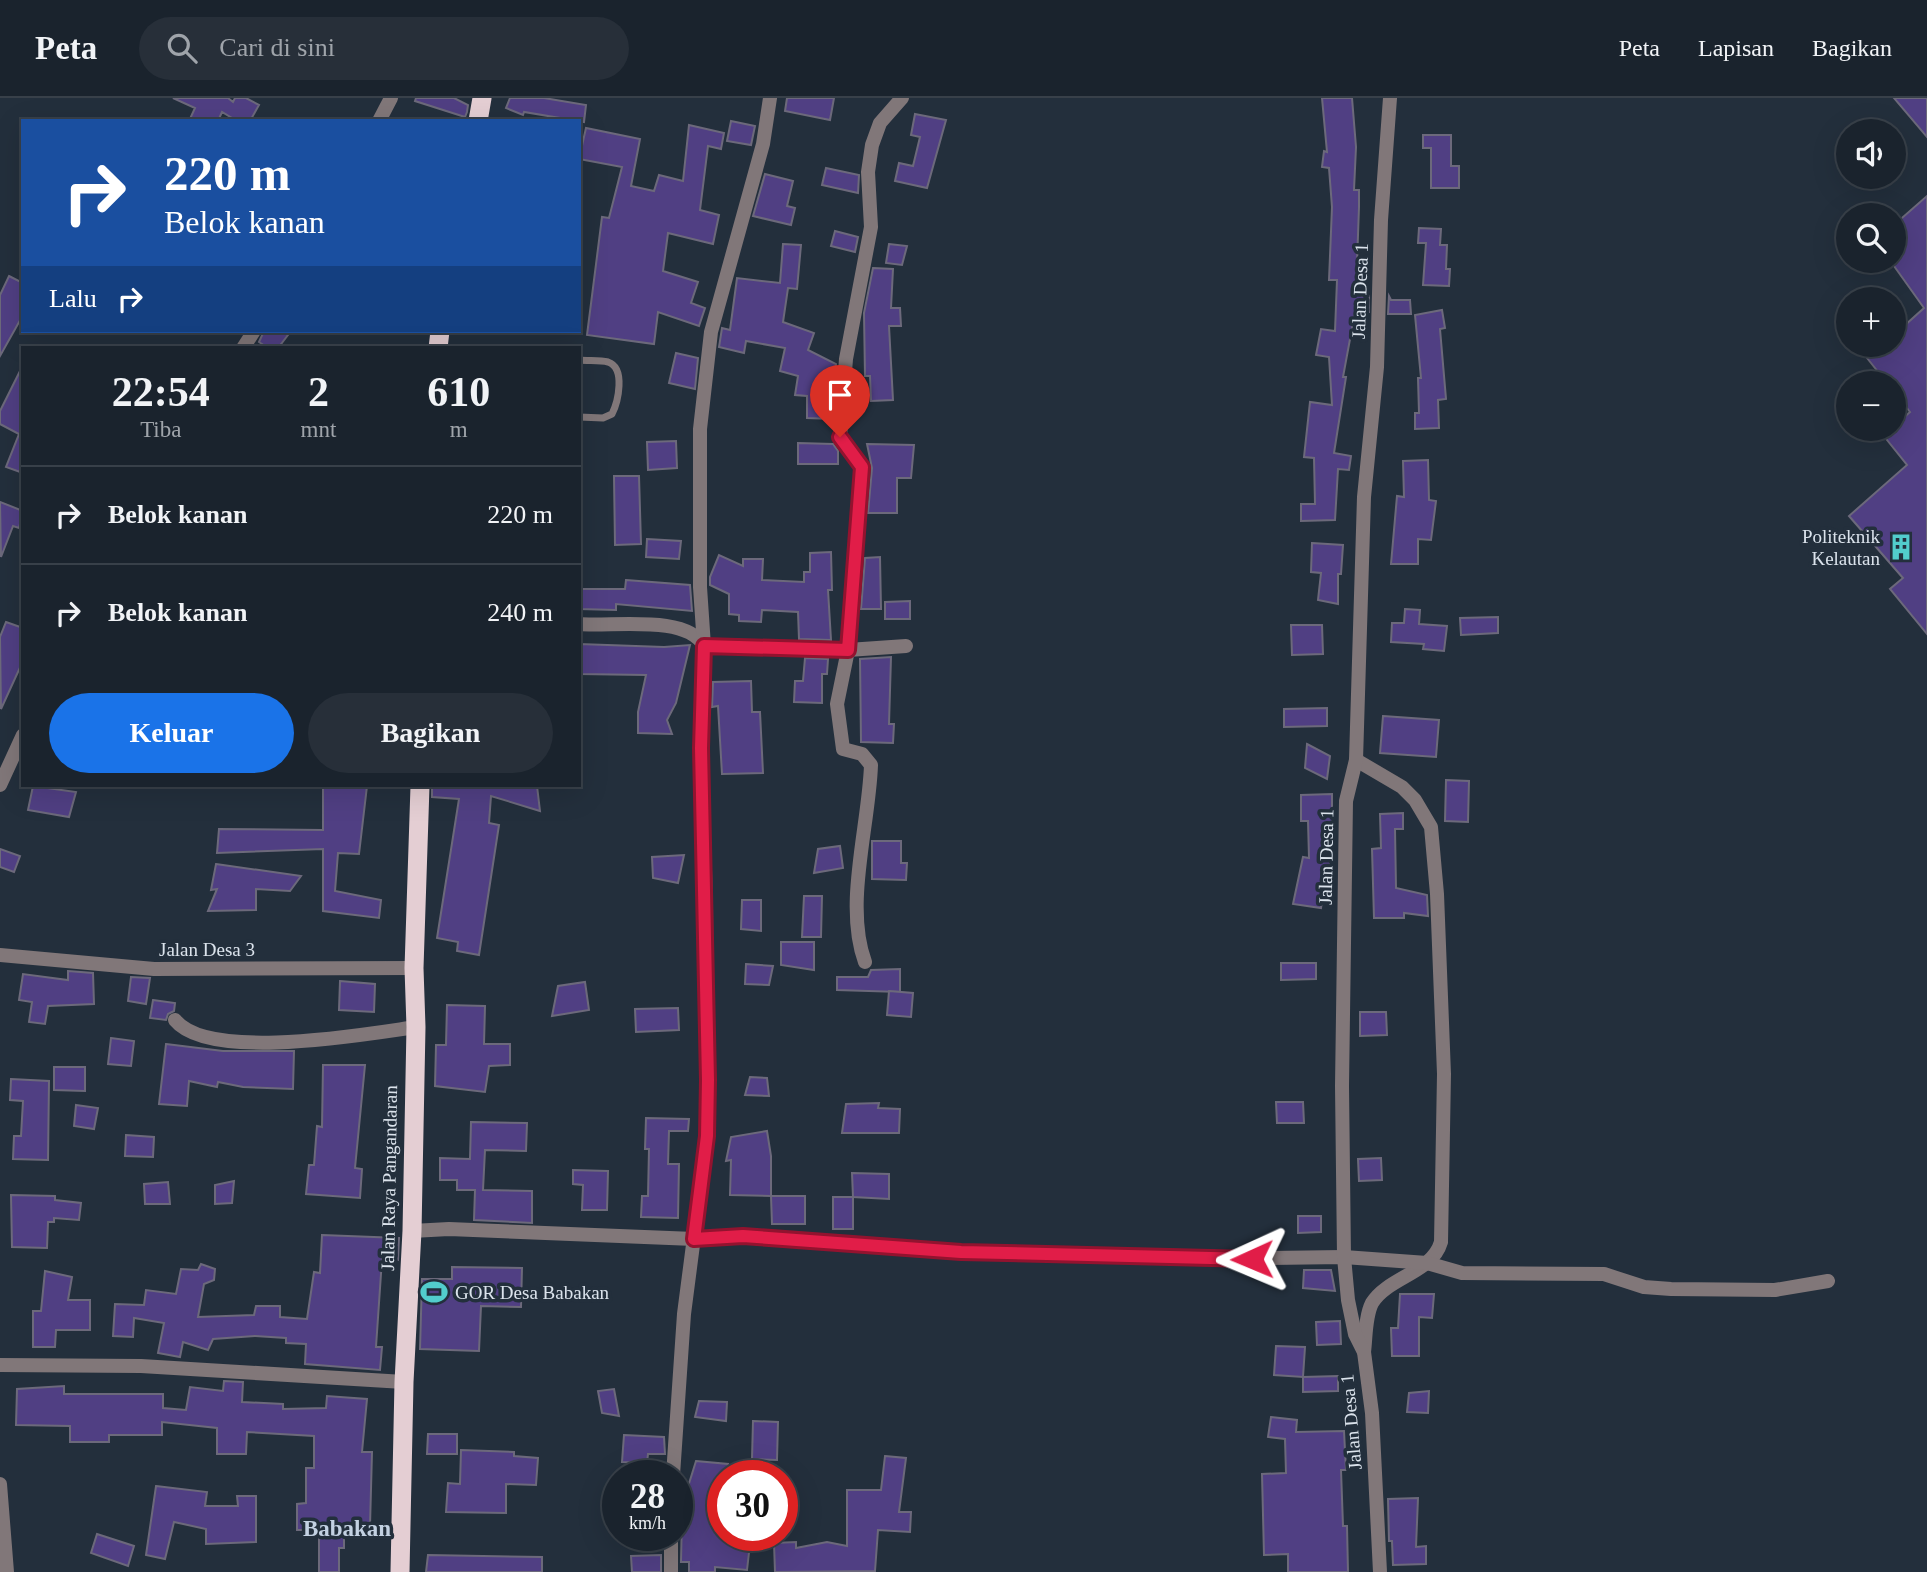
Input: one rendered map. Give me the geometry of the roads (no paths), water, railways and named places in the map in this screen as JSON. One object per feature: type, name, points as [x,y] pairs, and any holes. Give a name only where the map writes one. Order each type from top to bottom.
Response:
[{"type":"highway","points":[[478,119],[482,98]]},
{"type":"highway","name":"Jalan Raya Pangandaran","points":[[400,1572],[404,1382],[412,1231],[416,1027],[414,968],[420,787]]},
{"type":"street","points":[[380,119],[391,98]]},
{"type":"street","points":[[674,1460],[684,1314],[708,1125],[706,901],[701,748],[704,646],[700,456],[706,368],[711,332],[763,144],[770,98]]},
{"type":"street","points":[[865,962],[859,945],[857,880],[867,819],[871,765],[862,754],[846,752],[841,741],[837,704],[848,650],[862,467],[840,437],[846,359],[870,227],[868,172],[872,145],[880,123],[902,98]]},
{"type":"street","name":"Jalan Desa 1","points":[[1380,1572],[1372,1413],[1364,1352],[1355,1334],[1344,1257],[1342,1086],[1346,801],[1356,760],[1364,497],[1377,367],[1381,220],[1390,98]]},
{"type":"street","points":[[581,624],[673,627],[693,632],[704,646]]},
{"type":"street","points":[[704,646],[848,650],[906,646]]},
{"type":"street","points":[[0,785],[21,739]]},
{"type":"street","points":[[1356,760],[1402,787],[1415,800],[1431,827],[1437,894],[1444,1074],[1441,1242],[1427,1263],[1377,1296],[1368,1314],[1364,1352]]},
{"type":"street","name":"Jalan Desa 3","points":[[0,956],[154,969],[414,968]]},
{"type":"street","points":[[175,1020],[183,1029],[200,1034],[242,1041],[298,1043],[416,1027]]},
{"type":"street","points":[[412,1231],[449,1229],[694,1239],[743,1236],[961,1252],[1195,1259],[1344,1257],[1427,1263],[1462,1273],[1604,1274],[1644,1287],[1671,1289],[1775,1290],[1828,1281]]},
{"type":"street","points":[[0,1365],[141,1366],[404,1382]]},
{"type":"street","points":[[0,1484],[7,1572]]},
{"type":"street","points":[[671,1551],[671,1572]]},
{"type":"lane","points":[[581,360],[608,362],[619,374],[612,414],[603,418],[581,417]]},
{"type":"place","name":"Politeknik Kelautan","points":[[1901,547]]},
{"type":"place","name":"GOR Desa Babakan","points":[[434,1292]]},
{"type":"district","name":"Babakan","points":[[347,1528]]}]
